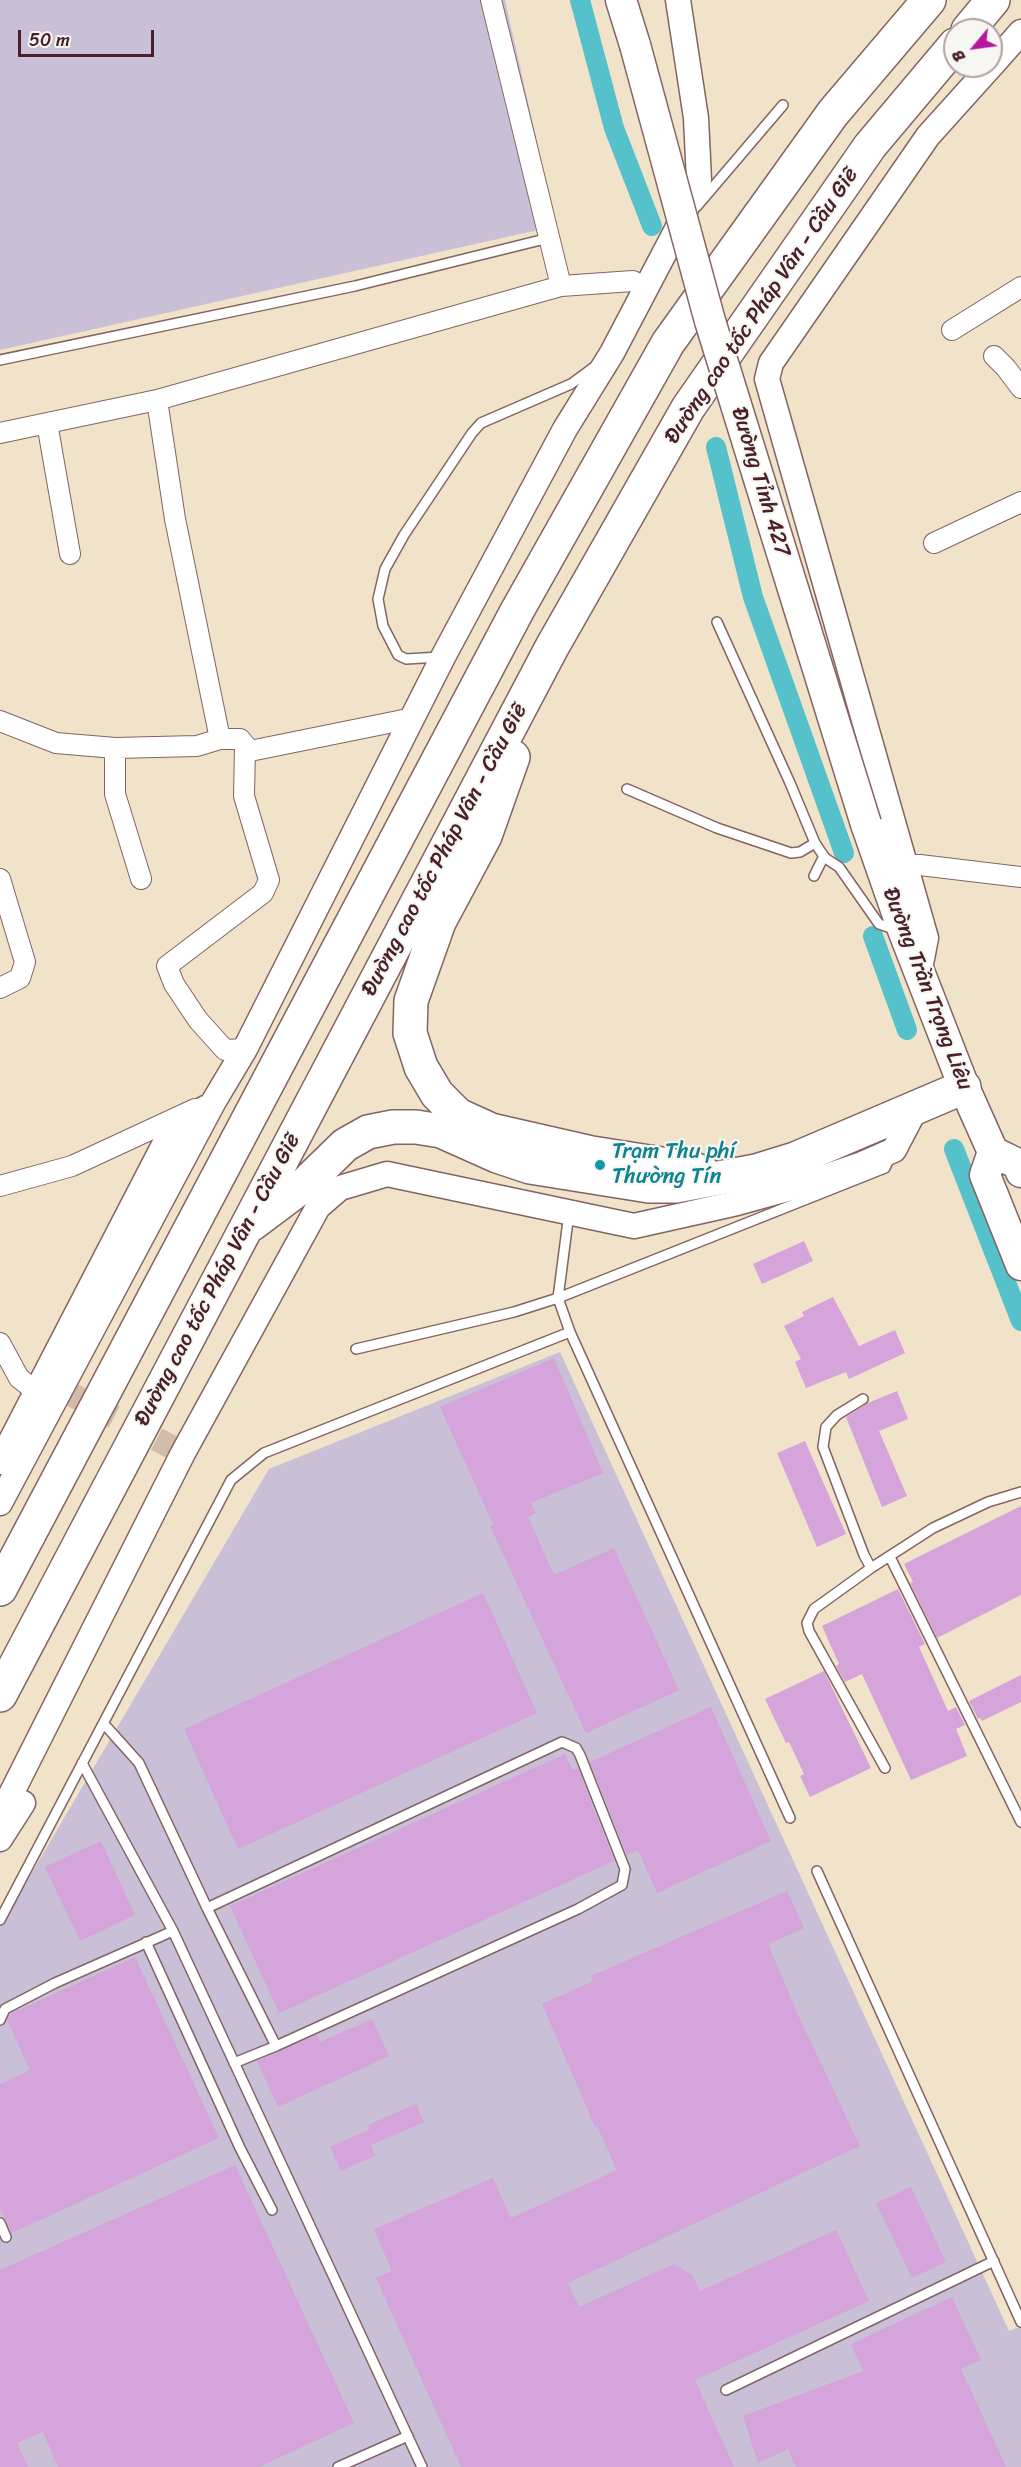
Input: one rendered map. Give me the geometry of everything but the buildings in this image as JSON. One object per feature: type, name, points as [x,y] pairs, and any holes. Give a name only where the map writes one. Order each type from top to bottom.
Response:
[{"type":"highway","points":[[0,1589],[517,611],[668,343],[913,0]]},
{"type":"highway","points":[[833,113],[929,0]]},
{"type":"highway","points":[[978,18],[993,0]]},
{"type":"highway","name":"Đường cao tốc Pháp Vân - Cầu Giẽ","points":[[0,1695],[552,647],[688,408],[870,146],[943,59]]},
{"type":"highway","points":[[552,647],[484,836],[439,922],[422,966],[411,1001],[410,1032],[421,1067],[437,1094],[458,1115],[491,1130],[592,1152],[694,1169],[714,1178]]},
{"type":"highway","points":[[246,1228],[304,1185],[345,1145],[368,1132],[393,1127],[416,1127],[441,1131],[497,1156],[530,1167],[649,1186],[676,1186],[756,1171],[795,1159],[964,1087]]},
{"type":"main road","name":"Đường Tỉnh 427","points":[[621,0],[710,321],[866,824]]},
{"type":"main road","name":"Đường Trần Trọng Liêu","points":[[866,824],[919,974],[964,1087],[1013,1163],[985,1175],[1021,1264]]},
{"type":"street","points":[[491,0],[561,286]]},
{"type":"street","points":[[0,1503],[214,1101],[245,1049],[443,657],[565,429],[612,353],[676,231],[699,180],[696,118],[678,0]]},
{"type":"street","points":[[1003,52],[1021,32]]},
{"type":"street","points":[[919,974],[926,938],[767,379],[771,363],[928,136],[980,78]]},
{"type":"street","points":[[0,433],[157,400],[561,286],[633,281],[645,289]]},
{"type":"street","points":[[952,330],[1021,288]]},
{"type":"street","points":[[994,356],[1021,388]]},
{"type":"street","points":[[157,400],[175,519],[220,739]]},
{"type":"street","points":[[47,423],[70,554]]},
{"type":"street","points":[[934,543],[1021,502]]},
{"type":"street","points":[[0,721],[56,743],[115,748],[196,746],[220,739],[240,739],[250,751],[413,718]]},
{"type":"street","points":[[245,747],[244,796],[269,880],[262,893],[167,966],[174,984],[198,1020],[225,1050],[245,1049]]},
{"type":"street","points":[[115,748],[115,794],[141,879]]},
{"type":"street","points":[[906,871],[920,865],[1021,877]]},
{"type":"street","points":[[0,879],[25,962],[20,978],[0,988]]},
{"type":"street","points":[[0,1186],[72,1166],[214,1101]]},
{"type":"street","points":[[0,1462],[167,1140],[214,1101]]},
{"type":"street","points":[[0,1816],[183,1453],[318,1207],[340,1188],[387,1174],[634,1226],[737,1203],[795,1187],[862,1164],[894,1150],[917,1106]]},
{"type":"street","points":[[0,1839],[16,1816],[100,1644],[296,1275],[344,1198],[387,1174]]},
{"type":"street","points":[[0,1343],[19,1378],[37,1392]]},
{"type":"lane","points":[[676,231],[783,105]]},
{"type":"lane","points":[[0,360],[355,286],[549,238]]},
{"type":"lane","points":[[443,657],[406,659],[398,655],[382,626],[378,599],[385,569],[404,535],[481,423],[571,384],[612,353]]},
{"type":"lane","points":[[717,622],[815,843],[825,857],[839,867],[879,924],[890,930],[903,930]]},
{"type":"lane","points":[[627,789],[717,828],[791,853],[800,852],[815,843]]},
{"type":"lane","points":[[814,876],[825,857]]},
{"type":"lane","points":[[356,1349],[514,1312],[558,1299],[885,1168],[894,1150]]},
{"type":"lane","points":[[569,1213],[558,1299],[570,1332],[790,1818]]},
{"type":"lane","points":[[0,1920],[82,1763],[105,1724],[231,1480],[264,1453],[570,1332]]},
{"type":"lane","points":[[863,1399],[837,1416],[826,1427],[823,1448],[871,1568]]},
{"type":"lane","points":[[885,1768],[809,1630],[807,1623],[813,1609],[933,1528],[988,1502],[1021,1492]]},
{"type":"lane","points":[[890,1557],[1021,1822]]},
{"type":"lane","points":[[105,1724],[139,1763],[207,1908],[276,2046]]},
{"type":"lane","points":[[207,1908],[562,1742],[576,1748],[580,1755],[625,1869],[622,1885],[578,1909],[234,2063]]},
{"type":"lane","points":[[82,1763],[173,1930],[422,2467]]},
{"type":"lane","points":[[817,1871],[1021,2322]]},
{"type":"lane","points":[[0,2020],[5,2009],[55,1983],[173,1930]]},
{"type":"lane","points":[[146,1942],[240,2148],[272,2210]]},
{"type":"lane","points":[[0,2223],[6,2237]]},
{"type":"lane","points":[[726,2390],[994,2261]]},
{"type":"lane","points":[[338,2467],[408,2436]]},
{"type":"shaded area","points":[[0,0],[505,0],[556,226],[0,350]]},
{"type":"shaded area","points":[[560,1352],[1009,2331],[1021,2326],[1021,2467],[0,2467],[0,1927],[269,1469]]},
{"type":"waterway","points":[[580,0],[614,128],[652,226]]},
{"type":"waterway","points":[[716,447],[753,597],[844,853]]},
{"type":"waterway","points":[[873,936],[907,1030]]},
{"type":"waterway","points":[[954,1149],[1021,1321]]},
{"type":"tunnel","points":[[61,1389],[183,1453]]},
{"type":"place","name":"Trạm Thu phí Thường Tín","points":[[600,1165]]}]
